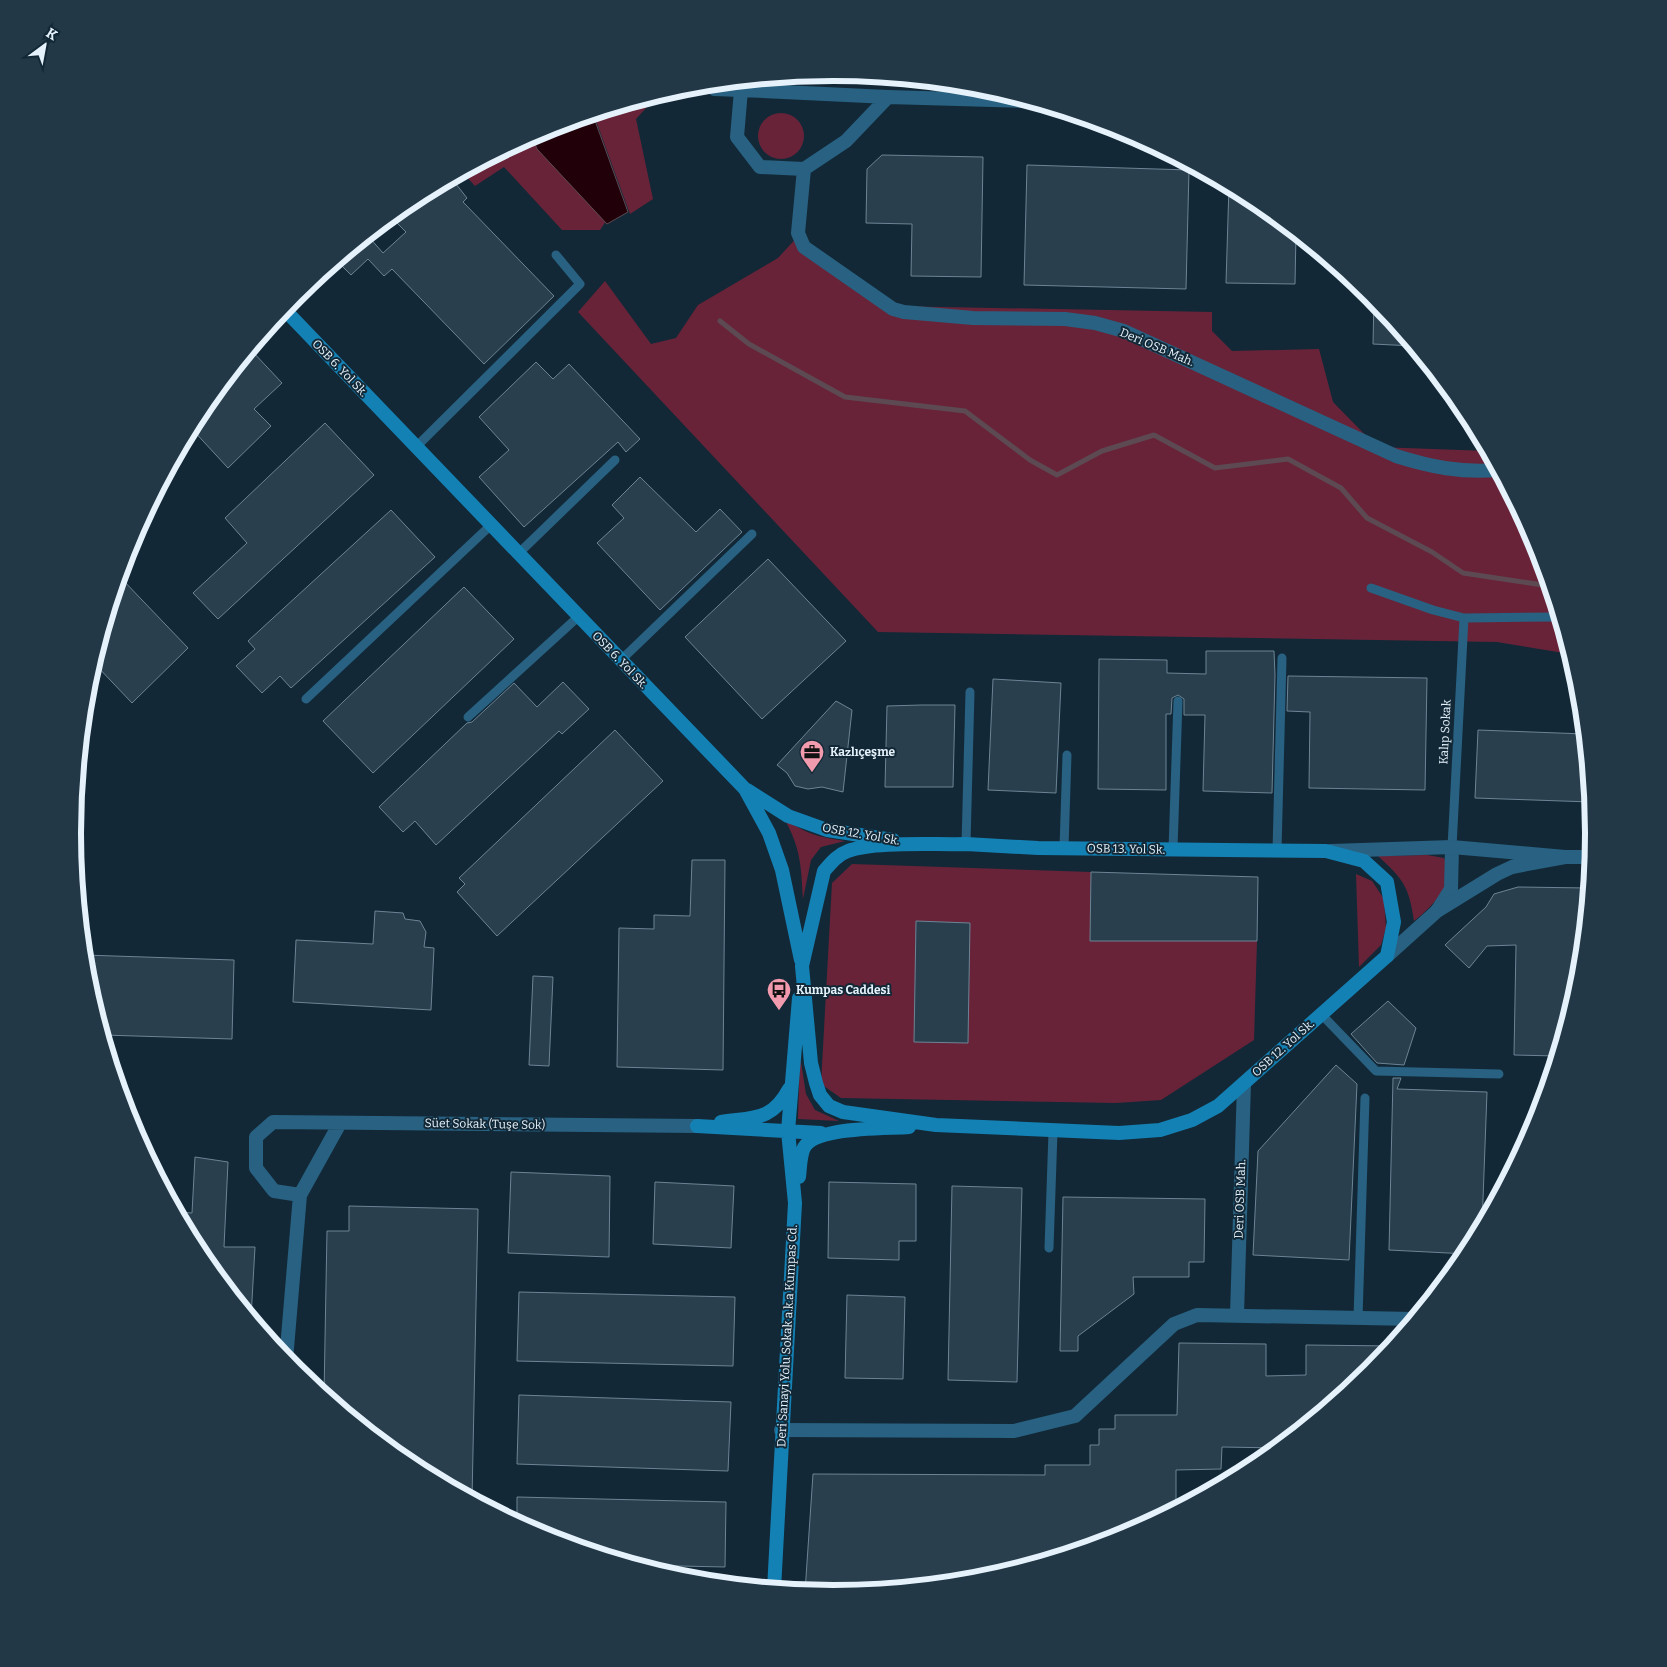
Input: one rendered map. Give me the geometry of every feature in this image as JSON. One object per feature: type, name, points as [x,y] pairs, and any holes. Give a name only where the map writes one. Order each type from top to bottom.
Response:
[{"type":"main road","name":"OSB 6. Yol Sk.","points":[[290,315],[745,789],[769,833],[782,870],[802,966],[791,1084]]},
{"type":"main road","name":"OSB 12. Yol Sk.","points":[[745,789],[788,816],[827,830],[926,845]]},
{"type":"main road","name":"OSB 13. Yol Sk.","points":[[926,845],[966,844],[1064,848],[1326,851],[1364,861],[1387,882],[1394,922],[1387,956]]},
{"type":"main road","points":[[926,845],[866,847],[847,851],[833,860],[824,871],[819,885],[802,966],[811,1063],[820,1095],[829,1106],[843,1112],[936,1126]]},
{"type":"main road","name":"OSB 12. Yol Sk.","points":[[936,1126],[1053,1132],[1119,1133],[1160,1130],[1192,1120],[1218,1106],[1387,956]]},
{"type":"main road","points":[[697,1126],[771,1113],[781,1104],[791,1084]]},
{"type":"main road","name":"Deri Sanayi Yolu Sokak a.k.a Kumpas Cd.","points":[[774,1583],[781,1430],[795,1203],[788,1131],[791,1084]]},
{"type":"main road","points":[[697,1126],[827,1133],[936,1126]]},
{"type":"main road","points":[[795,1203],[803,1149],[811,1139],[827,1133]]},
{"type":"street","points":[[729,89],[998,100]]},
{"type":"street","points":[[741,90],[737,137],[760,167],[804,169],[846,141],[888,97]]},
{"type":"street","name":"Deri OSB Mah.","points":[[804,169],[798,233],[804,247],[882,303],[893,308],[904,312],[973,318],[1065,319],[1095,323],[1124,331],[1396,456],[1448,470],[1475,472],[1492,471]]},
{"type":"street","points":[[1326,851],[1386,847],[1452,847],[1565,856]]},
{"type":"street","points":[[1437,912],[1451,889],[1452,847]]},
{"type":"street","name":"OSB 12. Yol Sk.","points":[[1387,956],[1437,912],[1497,874],[1512,867],[1565,856],[1585,857]]},
{"type":"street","name":"Deri OSB Mah.","points":[[1237,1315],[1244,1083]]},
{"type":"street","name":"Süet Sokak (Tuşe Sok)","points":[[300,1195],[274,1191],[256,1168],[256,1136],[273,1122],[697,1126]]},
{"type":"street","points":[[287,1349],[300,1195],[340,1123]]},
{"type":"street","points":[[760,1130],[777,1136],[786,1144],[792,1158]]},
{"type":"street","points":[[781,1430],[1014,1431],[1075,1416],[1174,1324],[1197,1315],[1407,1319]]},
{"type":"lane","points":[[416,447],[580,284],[556,255]]},
{"type":"lane","points":[[518,554],[615,460]]},
{"type":"lane","points":[[306,699],[491,525]]},
{"type":"lane","points":[[620,660],[752,534]]},
{"type":"lane","points":[[1371,588],[1433,610],[1464,618],[1553,617]]},
{"type":"lane","points":[[468,717],[578,617]]},
{"type":"lane","name":"Kalıp Sokak","points":[[1452,847],[1464,618]]},
{"type":"lane","points":[[1277,850],[1282,658]]},
{"type":"lane","points":[[966,844],[970,692]]},
{"type":"lane","points":[[1173,850],[1178,701]]},
{"type":"lane","points":[[1064,848],[1067,755]]},
{"type":"lane","points":[[1321,1014],[1376,1071],[1499,1074]]},
{"type":"lane","points":[[1358,1318],[1365,1098]]},
{"type":"lane","points":[[1049,1248],[1053,1132]]},
{"type":"shaded area","points":[[647,105],[636,119],[653,199],[630,214],[596,120]]},
{"type":"shaded area","points":[[786,113],[798,119],[803,127],[803,145],[798,153],[790,158],[776,159],[764,153],[759,145],[758,131],[764,119],[772,114]]},
{"type":"shaded area","points":[[595,120],[628,212],[607,224],[537,149],[535,144]]},
{"type":"shaded area","points":[[547,139],[610,215],[600,230],[562,230],[504,167],[475,186],[467,177]]},
{"type":"shaded area","points":[[801,233],[808,252],[890,306],[1212,312],[1212,331],[1232,351],[1319,349],[1333,402],[1377,447],[1481,451],[1508,501],[1528,546],[1546,592],[1563,653],[1497,642],[878,632],[578,312],[605,281],[651,344],[676,338],[698,305],[778,258]]},
{"type":"shaded area","points":[[784,818],[799,828],[813,834],[845,841],[821,847],[811,860],[803,899],[802,876],[797,848]]},
{"type":"shaded area","points":[[1427,855],[1444,858],[1449,869],[1448,880],[1436,900],[1414,921],[1410,899],[1404,884],[1378,856]]},
{"type":"shaded area","points":[[852,864],[1091,872],[1090,941],[1257,941],[1254,1040],[1161,1100],[1116,1103],[841,1098],[821,1084],[832,883]]},
{"type":"shaded area","points":[[1356,874],[1372,881],[1384,899],[1386,928],[1381,945],[1359,967]]},
{"type":"shaded area","points":[[800,1056],[806,1094],[815,1110],[839,1121],[798,1119]]},
{"type":"building","points":[[882,155],[983,157],[981,277],[911,276],[912,224],[866,223],[867,169]]},
{"type":"building","points":[[1027,165],[1189,171],[1186,289],[1024,285]]},
{"type":"building","points":[[455,183],[467,198],[463,202],[554,296],[484,364],[392,269],[384,276],[368,259],[351,275],[341,265],[372,240],[383,253],[406,232],[396,222]]},
{"type":"building","points":[[1229,194],[1296,241],[1295,284],[1226,283]]},
{"type":"building","points":[[1374,311],[1405,346],[1373,344]]},
{"type":"building","points":[[255,354],[282,383],[254,409],[271,426],[228,468],[197,434],[237,376]]},
{"type":"building","points":[[536,362],[553,379],[569,364],[640,439],[626,452],[618,442],[524,527],[479,477],[509,450],[479,417]]},
{"type":"building","points":[[325,423],[374,475],[218,619],[193,593],[247,543],[225,518]]},
{"type":"building","points":[[640,477],[696,532],[720,509],[742,532],[660,610],[597,543],[624,518],[612,505]]},
{"type":"building","points":[[391,510],[435,557],[291,688],[280,676],[262,693],[236,666],[255,649],[248,641]]},
{"type":"building","points":[[768,559],[846,641],[762,719],[685,637]]},
{"type":"building","points":[[125,582],[188,648],[132,703],[100,669],[107,639]]},
{"type":"building","points":[[464,587],[514,639],[373,773],[323,721]]},
{"type":"building","points":[[1206,651],[1274,651],[1272,793],[1203,791],[1205,715],[1184,715],[1184,699],[1178,695],[1172,698],[1171,714],[1166,714],[1166,790],[1098,789],[1099,659],[1167,660],[1167,673],[1206,674]]},
{"type":"building","points":[[1288,676],[1427,678],[1425,790],[1309,788],[1310,712],[1287,711]]},
{"type":"building","points":[[993,679],[1061,683],[1056,793],[988,790]]},
{"type":"building","points":[[563,682],[589,709],[562,734],[559,731],[436,845],[415,821],[403,832],[379,807],[467,723],[472,722],[514,683],[537,707]]},
{"type":"building","points":[[836,701],[852,710],[843,792],[822,787],[808,789],[795,786],[787,773],[777,765]]},
{"type":"building","points":[[955,705],[953,787],[885,787],[887,706]]},
{"type":"building","points":[[615,730],[663,781],[497,936],[457,892],[465,884],[459,878]]},
{"type":"building","points":[[1478,730],[1579,734],[1585,802],[1475,798]]},
{"type":"building","points":[[692,860],[725,860],[723,1070],[617,1067],[619,928],[654,929],[654,915],[690,916]]},
{"type":"building","points":[[1091,872],[1258,877],[1257,941],[1090,941]]},
{"type":"building","points":[[1518,887],[1583,888],[1571,980],[1552,1056],[1514,1055],[1516,945],[1487,946],[1469,968],[1445,945],[1486,907],[1494,894]]},
{"type":"building","points":[[375,911],[403,913],[405,919],[420,921],[426,932],[424,947],[434,948],[431,1010],[293,1002],[296,940],[373,944]]},
{"type":"building","points":[[916,921],[970,923],[968,1043],[914,1042]]},
{"type":"building","points":[[92,955],[234,960],[232,1039],[109,1035]]},
{"type":"building","points":[[533,976],[553,977],[549,1066],[529,1065]]},
{"type":"building","points":[[1388,1001],[1416,1028],[1404,1065],[1377,1063],[1351,1034]]},
{"type":"building","points":[[1336,1065],[1357,1084],[1349,1260],[1253,1255],[1258,1151]]},
{"type":"building","points":[[1393,1078],[1401,1078],[1397,1089],[1487,1092],[1482,1214],[1457,1253],[1389,1250]]},
{"type":"building","points":[[195,1157],[228,1162],[224,1247],[255,1247],[252,1309],[208,1251],[184,1212],[192,1213]]},
{"type":"building","points":[[511,1172],[610,1176],[609,1257],[508,1253]]},
{"type":"building","points":[[655,1182],[734,1186],[731,1248],[653,1244]]},
{"type":"building","points":[[829,1182],[916,1184],[916,1241],[899,1241],[899,1260],[828,1258]]},
{"type":"building","points":[[952,1186],[1022,1188],[1017,1382],[948,1380]]},
{"type":"building","points":[[1063,1197],[1205,1199],[1204,1262],[1189,1262],[1189,1277],[1133,1277],[1134,1294],[1078,1336],[1078,1351],[1060,1351]]},
{"type":"building","points":[[349,1206],[478,1209],[472,1493],[416,1459],[376,1430],[324,1386],[327,1231],[349,1231]]},
{"type":"building","points":[[519,1292],[735,1297],[733,1366],[517,1361]]},
{"type":"building","points":[[847,1295],[905,1297],[903,1379],[845,1378]]},
{"type":"building","points":[[1179,1343],[1266,1344],[1266,1376],[1306,1375],[1306,1345],[1383,1346],[1329,1399],[1266,1448],[1222,1447],[1221,1469],[1176,1470],[1176,1503],[1121,1528],[1075,1546],[1028,1560],[980,1571],[932,1579],[883,1584],[805,1585],[813,1474],[1045,1475],[1045,1465],[1090,1465],[1090,1445],[1099,1445],[1099,1429],[1115,1429],[1115,1415],[1177,1415]]},
{"type":"building","points":[[519,1395],[731,1402],[728,1471],[517,1464]]},
{"type":"building","points":[[517,1497],[726,1502],[725,1567],[664,1566],[639,1560],[592,1546],[517,1515]]},
{"type":"waterway","points":[[720,321],[749,344],[845,397],[965,411],[1030,460],[1057,475],[1102,451],[1154,435],[1215,468],[1288,459],[1341,488],[1367,518],[1432,552],[1463,573],[1543,585]]},
{"type":"place","name":"Kazlıçeşme","points":[[812,773]]},
{"type":"place","name":"Kumpas Caddesi","points":[[779,1011]]}]
